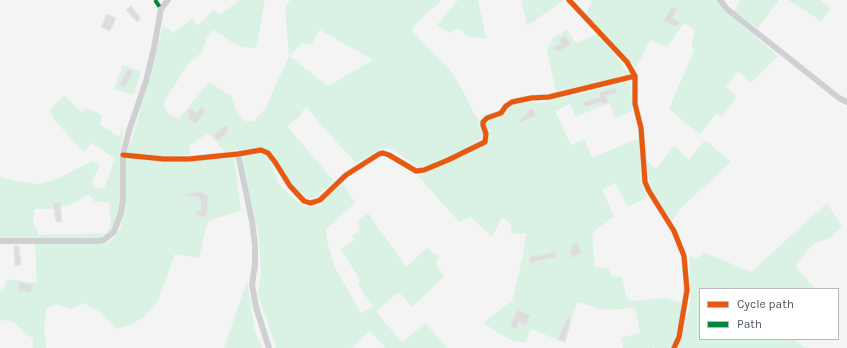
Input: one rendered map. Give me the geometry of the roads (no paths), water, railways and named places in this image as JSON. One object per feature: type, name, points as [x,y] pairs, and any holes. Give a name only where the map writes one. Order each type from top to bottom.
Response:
[{"type":"street","points":[[0,241],[98,241],[104,240],[111,236],[117,227],[121,213],[123,199],[123,155],[129,130],[146,81],[154,48],[160,9],[168,0]]},
{"type":"street","points":[[569,0],[627,62],[635,76],[635,104],[642,133],[645,182],[674,231],[684,256],[687,290],[679,337],[674,348]]},
{"type":"street","points":[[720,0],[733,14],[839,98],[847,102]]},
{"type":"street","points":[[123,155],[164,159],[189,159],[261,150],[268,154],[275,162],[290,186],[304,201],[310,203],[320,200],[346,175],[379,154],[389,154],[416,171],[424,170],[448,160],[485,142],[486,134],[483,122],[487,118],[501,113],[506,106],[512,102],[531,98],[549,97],[635,76]]},
{"type":"street","points":[[238,154],[252,221],[255,245],[255,264],[252,285],[256,307],[269,348]]}]
